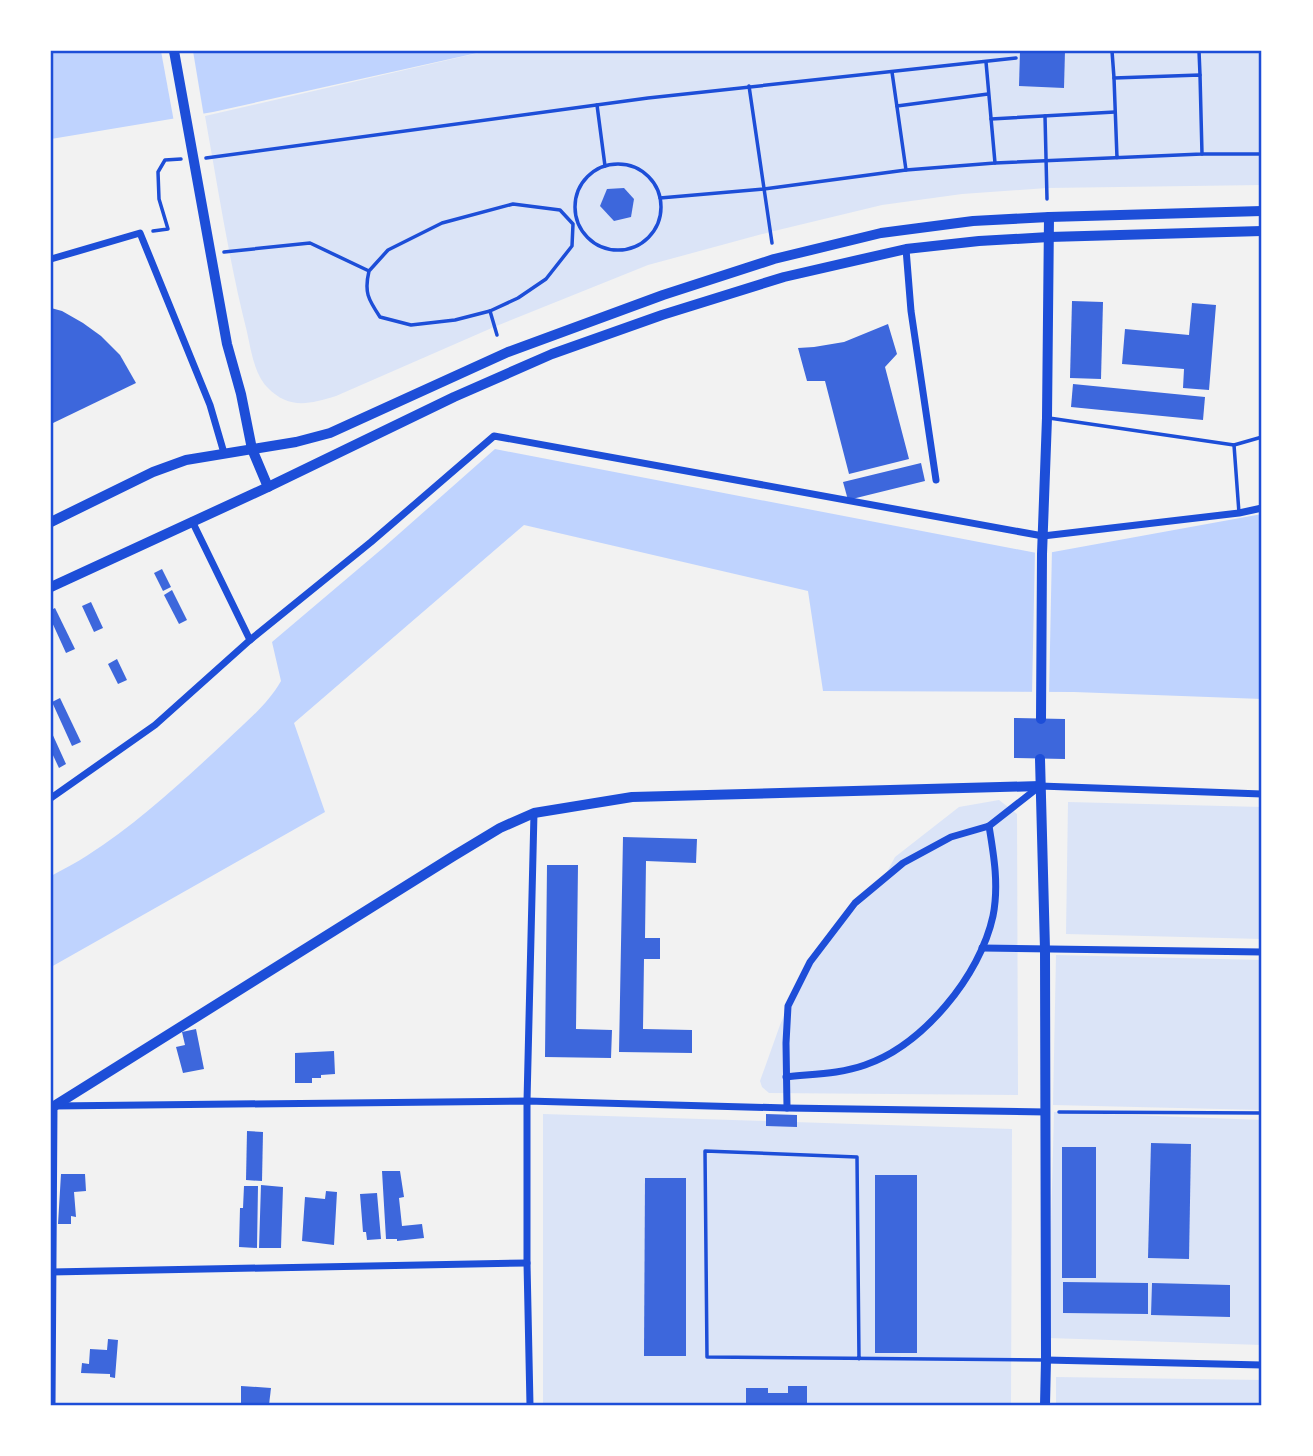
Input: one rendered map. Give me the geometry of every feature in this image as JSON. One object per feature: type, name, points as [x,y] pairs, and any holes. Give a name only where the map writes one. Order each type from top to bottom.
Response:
[{"type":"main road","points":[[174,51],[227,344],[252,449],[268,487]]},
{"type":"main road","points":[[51,522],[153,472],[186,460],[296,442],[330,433],[508,352],[663,295],[774,259],[881,233],[973,221],[1262,211]]},
{"type":"main road","points":[[1041,719],[1049,217]]},
{"type":"main road","points":[[51,587],[454,397],[552,354],[662,315],[784,277],[906,249],[979,241],[1262,231]]},
{"type":"main road","points":[[1040,759],[1045,949],[1045,1405]]},
{"type":"street","points":[[51,259],[141,233],[210,405],[224,453]]},
{"type":"street","points":[[906,249],[911,311],[936,480]]},
{"type":"street","points":[[51,798],[155,725],[250,640],[371,542],[494,436],[1043,536],[1262,508]]},
{"type":"street","points":[[192,521],[250,640]]},
{"type":"street","points":[[52,1107],[452,857],[500,828],[534,813],[632,797],[1040,786],[1262,794]]},
{"type":"street","points":[[787,1108],[788,1006],[810,962],[855,903],[903,863],[951,837],[989,826],[1040,786]]},
{"type":"street","points":[[530,1405],[527,1101],[534,813]]},
{"type":"street","points":[[786,1077],[847,1070],[891,1054],[929,1023],[955,995],[976,963],[993,914],[996,867],[989,826]]},
{"type":"street","points":[[982,948],[1262,951]]},
{"type":"street","points":[[52,1107],[527,1101],[1046,1112]]},
{"type":"street","points":[[52,1107],[52,1405]]},
{"type":"street","points":[[52,1272],[527,1263]]},
{"type":"street","points":[[1046,1360],[1262,1365]]},
{"type":"lane","points":[[1047,418],[1234,444],[1262,437]]},
{"type":"lane","points":[[1234,444],[1239,513]]},
{"type":"lane","points":[[859,1359],[857,1157],[705,1151],[707,1357],[859,1359],[1046,1360]]},
{"type":"path","points":[[1112,51],[1117,158]]},
{"type":"path","points":[[1199,51],[1202,154]]},
{"type":"path","points":[[206,158],[749,86],[1016,58]]},
{"type":"path","points":[[986,61],[995,163]]},
{"type":"path","points":[[892,72],[906,170]]},
{"type":"path","points":[[1114,78],[1200,75]]},
{"type":"path","points":[[749,86],[772,243]]},
{"type":"path","points":[[897,106],[988,94]]},
{"type":"path","points":[[597,105],[605,166]]},
{"type":"path","points":[[991,120],[1115,112]]},
{"type":"path","points":[[1045,116],[1047,199]]},
{"type":"path","points":[[660,198],[764,189],[906,170],[995,163],[1262,154]]},
{"type":"path","points":[[141,233],[168,229],[158,185],[158,172],[165,160],[192,158]]},
{"type":"path","points":[[660,198],[654,184],[645,174],[633,167],[619,164],[605,166],[593,172],[576,195],[575,223],[572,246],[546,279],[518,298],[490,311],[455,320],[411,325],[380,317],[368,299],[366,285],[369,271],[388,250],[442,223],[513,204],[560,210],[575,223],[595,244],[623,250],[637,246],[649,237],[657,226],[661,212],[660,198]]},
{"type":"path","points":[[224,252],[310,243],[369,271]]},
{"type":"path","points":[[490,311],[497,335]]},
{"type":"path","points":[[1046,1112],[1262,1113]]},
{"type":"shaded area","points":[[487,51],[1262,51],[1262,185],[1047,188],[962,194],[882,205],[648,265],[494,327],[336,396],[308,403],[283,399],[267,387],[254,361],[229,251],[205,116]]},
{"type":"shaded area","points":[[999,800],[1017,814],[1018,1095],[769,1093],[760,1081],[780,1025],[800,978],[824,940],[881,883],[895,857],[959,807]]},
{"type":"shaded area","points":[[1068,802],[1262,807],[1262,939],[1066,934]]},
{"type":"shaded area","points":[[1056,955],[1262,960],[1262,1110],[1053,1105]]},
{"type":"shaded area","points":[[1054,1112],[1262,1120],[1262,1345],[1048,1338]]},
{"type":"shaded area","points":[[543,1114],[1012,1129],[1011,1405],[543,1405]]},
{"type":"shaded area","points":[[1056,1377],[1262,1380],[1262,1405],[1056,1405]]},
{"type":"water","points":[[51,51],[486,51],[213,112],[51,139]]},
{"type":"water","points":[[495,449],[1042,554],[1262,514],[1262,699],[1074,692],[823,691],[808,591],[524,525],[294,723],[325,812],[51,967],[51,876],[107,843],[177,786],[248,720],[270,698],[281,681],[272,642]]},
{"type":"pier","points":[[161,51],[193,51],[204,117],[174,122]]},
{"type":"pier","points":[[1052,548],[1049,696],[1032,695],[1035,549]]},
{"type":"building","points":[[1020,51],[1065,51],[1064,88],[1019,86]]},
{"type":"building","points":[[624,188],[634,199],[631,217],[614,221],[600,206],[607,189]]},
{"type":"building","points":[[1072,301],[1103,302],[1101,379],[1070,378]]},
{"type":"building","points":[[1192,303],[1216,305],[1209,390],[1183,388],[1184,369],[1122,364],[1125,329],[1189,335]]},
{"type":"building","points":[[51,308],[62,311],[101,336],[120,355],[136,383],[51,424]]},
{"type":"building","points":[[888,324],[897,354],[885,367],[909,459],[849,474],[825,381],[807,381],[798,348],[844,342]]},
{"type":"building","points":[[1073,384],[1205,397],[1203,420],[1071,407]]},
{"type":"building","points":[[921,463],[925,481],[848,500],[843,482]]},
{"type":"building","points":[[162,569],[171,587],[163,591],[154,573]]},
{"type":"building","points":[[172,590],[187,620],[179,624],[164,595]]},
{"type":"building","points":[[91,602],[103,628],[94,632],[82,606]]},
{"type":"building","points":[[55,608],[75,649],[66,653],[51,620],[51,610]]},
{"type":"building","points":[[117,659],[127,680],[118,684],[108,664]]},
{"type":"building","points":[[60,698],[81,742],[72,746],[52,702]]},
{"type":"building","points":[[1014,718],[1065,719],[1065,759],[1014,758]]},
{"type":"building","points":[[51,731],[66,764],[59,768],[51,751]]},
{"type":"building","points":[[623,837],[697,839],[696,863],[646,861],[645,938],[660,938],[660,959],[644,959],[643,1029],[692,1030],[692,1053],[619,1052]]},
{"type":"building","points":[[547,865],[578,865],[576,1029],[612,1030],[611,1058],[545,1057]]},
{"type":"building","points":[[196,1029],[204,1069],[183,1073],[176,1047],[185,1045],[182,1032]]},
{"type":"building","points":[[334,1051],[335,1074],[312,1078],[312,1083],[295,1083],[295,1053]]},
{"type":"building","points":[[766,1114],[797,1115],[797,1127],[766,1126]]},
{"type":"building","points":[[247,1131],[263,1132],[262,1181],[246,1180]]},
{"type":"building","points":[[1151,1143],[1191,1144],[1189,1259],[1148,1258]]},
{"type":"building","points":[[1062,1147],[1096,1147],[1096,1278],[1062,1278]]},
{"type":"building","points":[[382,1171],[400,1171],[404,1197],[399,1198],[402,1226],[422,1224],[424,1238],[397,1241],[386,1239]]},
{"type":"building","points":[[61,1174],[85,1174],[86,1191],[74,1192],[76,1217],[71,1216],[71,1224],[58,1224]]},
{"type":"building","points":[[875,1175],[917,1175],[917,1353],[875,1353]]},
{"type":"building","points":[[645,1178],[686,1178],[686,1356],[644,1356]]},
{"type":"building","points":[[261,1185],[283,1187],[281,1248],[259,1248]]},
{"type":"building","points":[[244,1186],[258,1186],[257,1248],[239,1247],[240,1208],[243,1208]]},
{"type":"building","points":[[326,1191],[337,1192],[334,1245],[302,1241],[305,1197],[325,1199]]},
{"type":"building","points":[[377,1193],[381,1239],[367,1240],[366,1232],[363,1232],[360,1194]]},
{"type":"building","points":[[1063,1282],[1148,1283],[1148,1314],[1063,1313]]},
{"type":"building","points":[[1152,1283],[1230,1285],[1230,1317],[1151,1315]]},
{"type":"building","points":[[108,1339],[118,1340],[115,1378],[110,1377],[110,1374],[81,1373],[82,1363],[89,1364],[90,1349],[107,1350]]},
{"type":"building","points":[[241,1386],[271,1388],[269,1405],[241,1405]]},
{"type":"building","points":[[788,1386],[807,1386],[807,1405],[746,1405],[746,1388],[768,1388],[768,1393],[788,1393]]}]
